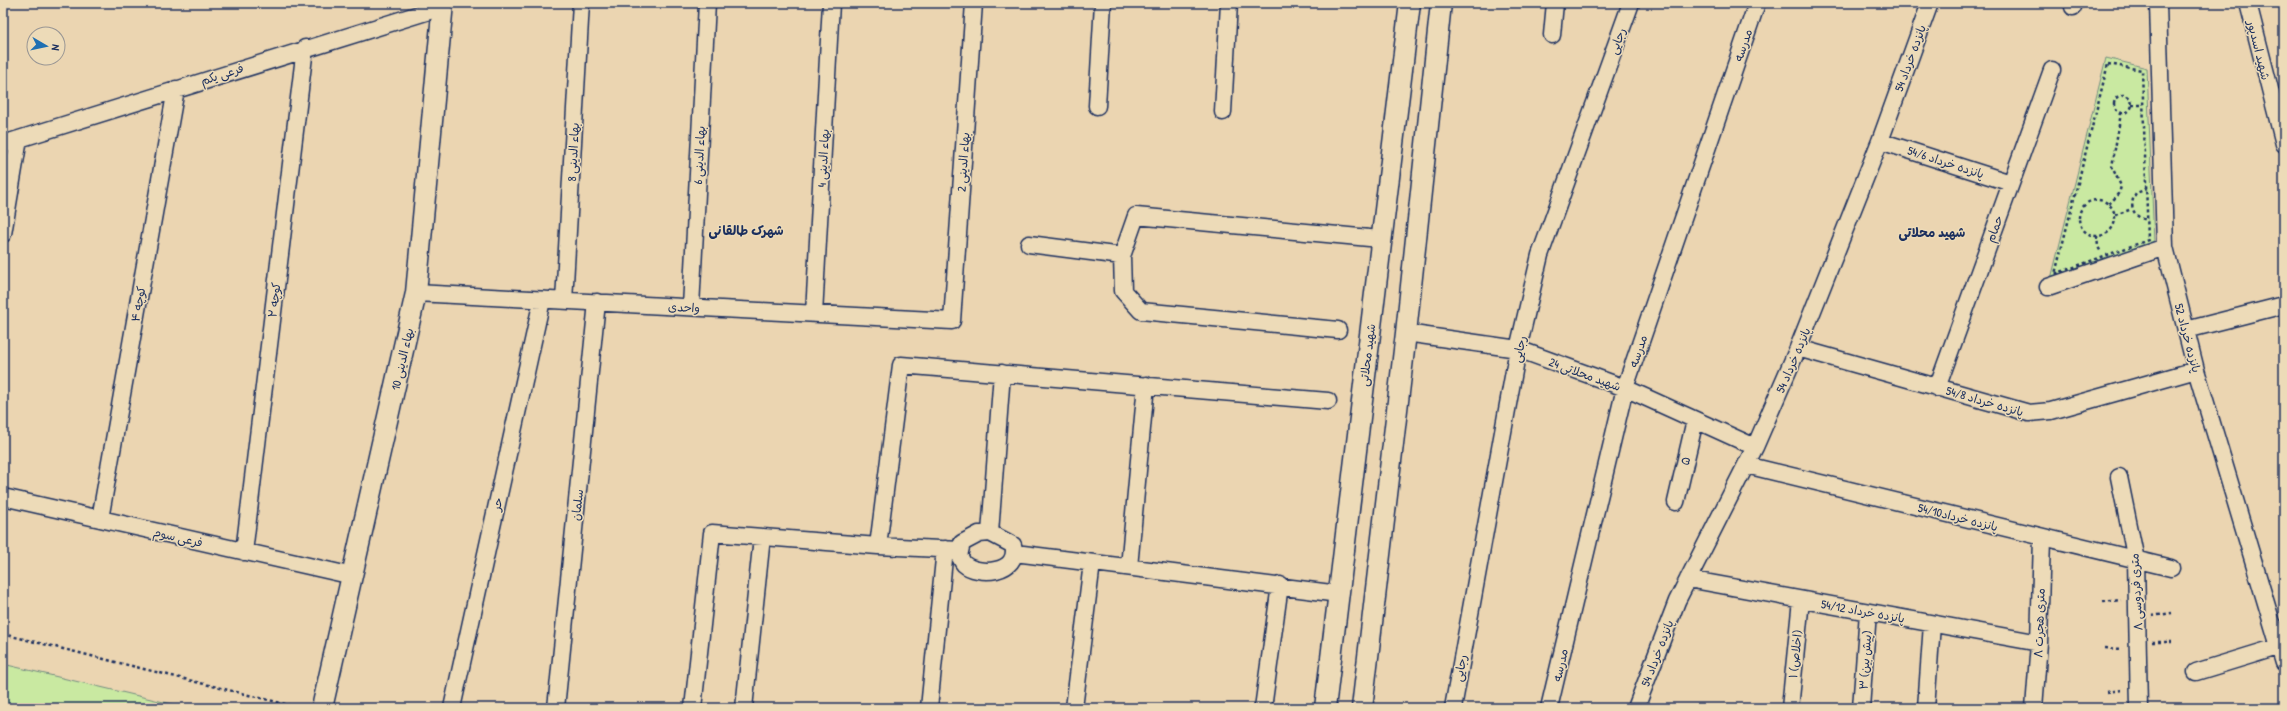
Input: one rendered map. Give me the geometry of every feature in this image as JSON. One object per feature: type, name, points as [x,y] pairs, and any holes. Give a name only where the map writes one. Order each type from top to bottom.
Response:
[{"type":"main road","name":"شهید محلاتی","points":[[1325,708],[1380,239],[1410,3]]},
{"type":"main road","points":[[1362,708],[1406,333],[1440,3]]},
{"type":"main road","name":"بهاء الدینی 10","points":[[322,708],[416,293],[442,5]]},
{"type":"street","name":"بهاء الدینی 8","points":[[564,301],[581,3]]},
{"type":"street","name":"بهاء الدینی 6","points":[[691,308],[707,3]]},
{"type":"street","name":"بهاء الدینی 4","points":[[814,314],[831,3]]},
{"type":"street","name":"بهاء الدینی 2","points":[[952,321],[974,3]]},
{"type":"street","points":[[1097,106],[1103,3]]},
{"type":"street","points":[[1223,112],[1229,3]]},
{"type":"street","points":[[1552,35],[1555,3]]},
{"type":"street","name":"رجایی","points":[[1453,708],[1518,349],[1540,255],[1631,3]]},
{"type":"street","name":"مدرسه","points":[[1550,708],[1625,388],[1757,3]]},
{"type":"street","name":"پانزده خرداد 54","points":[[1636,708],[1677,601],[1755,447],[1798,348],[1880,141],[1930,3]]},
{"type":"street","name":"پانزده خرداد 52","points":[[2158,3],[2165,247],[2196,370],[2282,646],[2284,663]]},
{"type":"street","name":"شهید اسدپور","points":[[2248,3],[2284,144]]},
{"type":"street","name":"فرعی یکم","points":[[3,144],[442,5]]},
{"type":"street","name":"کوچه ۲","points":[[244,552],[305,48]]},
{"type":"street","name":"حمام","points":[[1937,388],[2052,70]]},
{"type":"street","name":"کوچه ۴","points":[[100,519],[176,89]]},
{"type":"street","points":[[3,234],[19,139]]},
{"type":"street","name":"پانزده خرداد 54/6","points":[[1880,141],[2011,183]]},
{"type":"street","points":[[1338,330],[1141,311],[1123,291],[1122,256],[1136,216],[1380,239]]},
{"type":"street","points":[[1029,244],[1122,256]]},
{"type":"street","points":[[2048,287],[2165,247]]},
{"type":"street","name":"واحدی","points":[[416,293],[952,321]]},
{"type":"street","name":"حر","points":[[452,708],[542,300]]},
{"type":"street","name":"سلمان","points":[[556,708],[597,302]]},
{"type":"street","points":[[2186,330],[2284,304]]},
{"type":"street","name":"شهید محلاتی 24","points":[[1406,333],[1518,349],[1625,388],[1755,447]]},
{"type":"street","name":"پانزده خرداد 54/8","points":[[1798,348],[2028,413],[2051,411],[2196,370]]},
{"type":"street","points":[[878,546],[901,365],[1328,401]]},
{"type":"street","points":[[990,534],[1002,373]]},
{"type":"street","points":[[1129,567],[1146,385]]},
{"type":"street","name":"۵","points":[[1676,502],[1695,420]]},
{"type":"street","name":"پانزده خرداد54/10","points":[[1746,465],[2042,538],[2171,568]]},
{"type":"street","name":"۸ متری فردوسی","points":[[2120,477],[2136,560],[2140,708]]},
{"type":"street","name":"فرعی سوم","points":[[3,497],[353,576]]},
{"type":"street","points":[[693,708],[712,533],[878,546],[953,549],[969,538],[990,534],[1013,545],[1015,553],[1013,561],[1007,566],[995,570],[981,569],[964,564],[953,549]]},
{"type":"street","points":[[744,708],[762,537]]},
{"type":"street","name":"۸ متری هجرت","points":[[2034,708],[2039,643],[2042,538]]},
{"type":"street","points":[[929,708],[953,549]]},
{"type":"street","points":[[1015,553],[1280,585],[1339,594]]},
{"type":"street","points":[[1074,708],[1092,562]]},
{"type":"street","name":"پانزده خرداد 54/12","points":[[1688,579],[2039,643]]},
{"type":"street","points":[[1263,708],[1280,585]]},
{"type":"street","name":"۱ (اخلاص)","points":[[1790,708],[1801,600]]},
{"type":"street","name":"۳ (پیش بین)","points":[[1861,708],[1868,612]]},
{"type":"street","points":[[1926,708],[1932,624]]},
{"type":"street","points":[[2196,672],[2282,646]]},
{"type":"path","points":[[2108,64],[2142,70],[2148,220],[2148,240],[2055,274],[2108,64]]},
{"type":"path","points":[[2124,94],[2131,100],[2132,105],[2130,110],[2121,113],[2114,107],[2113,102],[2115,98],[2124,94]]},
{"type":"path","points":[[2109,204],[2119,194],[2120,186],[2112,167],[2121,113]]},
{"type":"path","points":[[2147,189],[2136,193],[2133,198],[2132,209],[2138,217],[2148,220]]},
{"type":"path","points":[[2097,200],[2109,204],[2115,215],[2115,221],[2109,232],[2097,236],[2091,235],[2082,227],[2079,221],[2082,208],[2086,204],[2097,200]]},
{"type":"path","points":[[2115,215],[2132,209]]},
{"type":"path","points":[[2097,236],[2098,247],[2101,252],[2107,255]]},
{"type":"path","points":[[3,634],[301,708]]},
{"type":"green space","points":[[2106,58],[2147,68],[2154,244],[2051,279]]},
{"type":"green space","points":[[3,664],[189,708],[3,708]]},
{"type":"district","name":"شهرک طالقانی","points":[[746,230]]},
{"type":"district","name":"شهید محلاتی","points":[[1932,232]]}]
